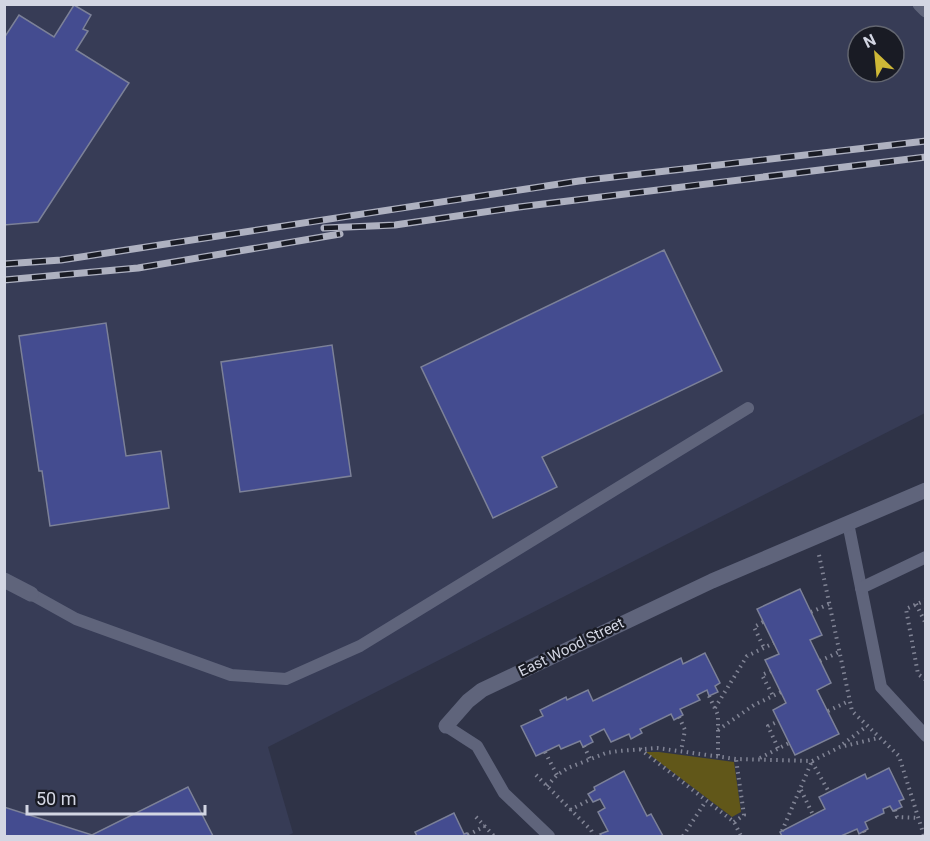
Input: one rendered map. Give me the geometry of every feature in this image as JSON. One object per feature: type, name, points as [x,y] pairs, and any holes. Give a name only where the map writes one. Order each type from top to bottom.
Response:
[{"type":"street","points":[[920,4],[926,10]]},
{"type":"street","name":"East Wood Street","points":[[446,726],[468,700],[482,690],[712,581],[926,490]]},
{"type":"street","points":[[4,580],[31,594]]},
{"type":"lane","points":[[31,594],[75,619],[231,675],[286,679],[360,646],[748,408]]},
{"type":"lane","points":[[848,523],[881,687],[926,736]]},
{"type":"lane","points":[[861,588],[926,557]]},
{"type":"lane","name":"East Wood Street","points":[[446,726],[477,746],[504,793],[549,837]]},
{"type":"path","points":[[926,600],[906,609],[918,674],[926,680]]},
{"type":"path","points":[[811,612],[829,604]]},
{"type":"path","points":[[916,604],[926,624]]},
{"type":"path","points":[[764,622],[754,627],[764,648]]},
{"type":"path","points":[[715,708],[747,656],[774,643]]},
{"type":"path","points":[[820,661],[839,652]]},
{"type":"path","points":[[771,671],[762,675],[773,696]]},
{"type":"path","points":[[718,730],[754,705],[781,692]]},
{"type":"path","points":[[709,696],[718,715],[718,756]]},
{"type":"path","points":[[828,711],[849,701]]},
{"type":"path","points":[[679,717],[685,730],[681,751]]},
{"type":"path","points":[[778,721],[768,726],[778,748]]},
{"type":"path","points":[[547,786],[557,775],[590,759],[606,753],[639,748],[736,759],[812,761],[840,747],[867,726]]},
{"type":"path","points":[[840,747],[878,738]]},
{"type":"path","points":[[758,759],[789,743]]},
{"type":"path","points":[[584,746],[590,759]]},
{"type":"path","points":[[639,748],[734,822],[741,837]]},
{"type":"path","points":[[545,752],[557,775]]},
{"type":"path","points":[[734,822],[744,816],[736,759]]},
{"type":"path","points":[[782,831],[812,761]]},
{"type":"path","points":[[812,761],[829,792]]},
{"type":"path","points":[[536,775],[591,830],[594,837]]},
{"type":"path","points":[[800,790],[813,815]]},
{"type":"path","points":[[570,810],[591,799]]},
{"type":"path","points":[[683,837],[706,801]]},
{"type":"path","points":[[896,810],[897,817],[918,818]]},
{"type":"path","points":[[476,817],[494,837]]},
{"type":"path","points":[[468,835],[485,826]]},
{"type":"shaded area","points":[[5,5],[925,5],[925,413],[268,747],[293,833],[287,836],[5,836]]},
{"type":"shaded area","points":[[646,752],[734,762],[741,812],[732,817]]},
{"type":"building","points":[[74,5],[91,15],[83,29],[88,31],[76,50],[129,83],[38,222],[4,225],[4,38],[19,15],[54,37]]},
{"type":"building","points":[[664,250],[722,371],[542,457],[557,487],[493,518],[421,367]]},
{"type":"building","points":[[106,323],[126,456],[161,451],[169,508],[50,526],[42,471],[39,471],[19,336]]},
{"type":"building","points":[[332,345],[351,476],[240,492],[221,362]]},
{"type":"building","points":[[800,589],[822,635],[810,640],[831,683],[817,690],[839,734],[795,755],[773,710],[786,703],[765,660],[779,654],[757,609]]},
{"type":"building","points":[[705,653],[720,683],[715,686],[718,692],[709,696],[707,690],[697,695],[700,700],[680,709],[683,715],[674,720],[671,714],[640,729],[642,733],[631,739],[629,734],[611,742],[604,729],[590,736],[593,742],[583,747],[580,741],[561,749],[559,745],[536,756],[521,726],[543,716],[540,710],[566,697],[567,700],[588,690],[593,701],[681,658],[683,664]]},
{"type":"building","points":[[889,768],[904,799],[899,801],[902,807],[893,811],[890,806],[883,809],[884,813],[865,822],[868,829],[859,834],[857,829],[841,836],[782,836],[780,832],[825,809],[819,797],[865,774],[867,779]]},
{"type":"building","points":[[624,771],[647,816],[651,814],[663,836],[602,836],[600,834],[608,831],[598,812],[605,808],[600,799],[593,802],[588,794],[595,790],[594,787]]},
{"type":"building","points":[[188,787],[213,836],[4,836],[4,807],[92,835]]},
{"type":"building","points":[[454,813],[464,834],[467,833],[469,836],[417,836],[415,832]]},
{"type":"railway","points":[[4,264],[61,260],[579,181],[926,141]]},
{"type":"railway","points":[[324,228],[395,225],[519,207],[926,157]]},
{"type":"railway","points":[[4,280],[138,268],[340,234]]}]
